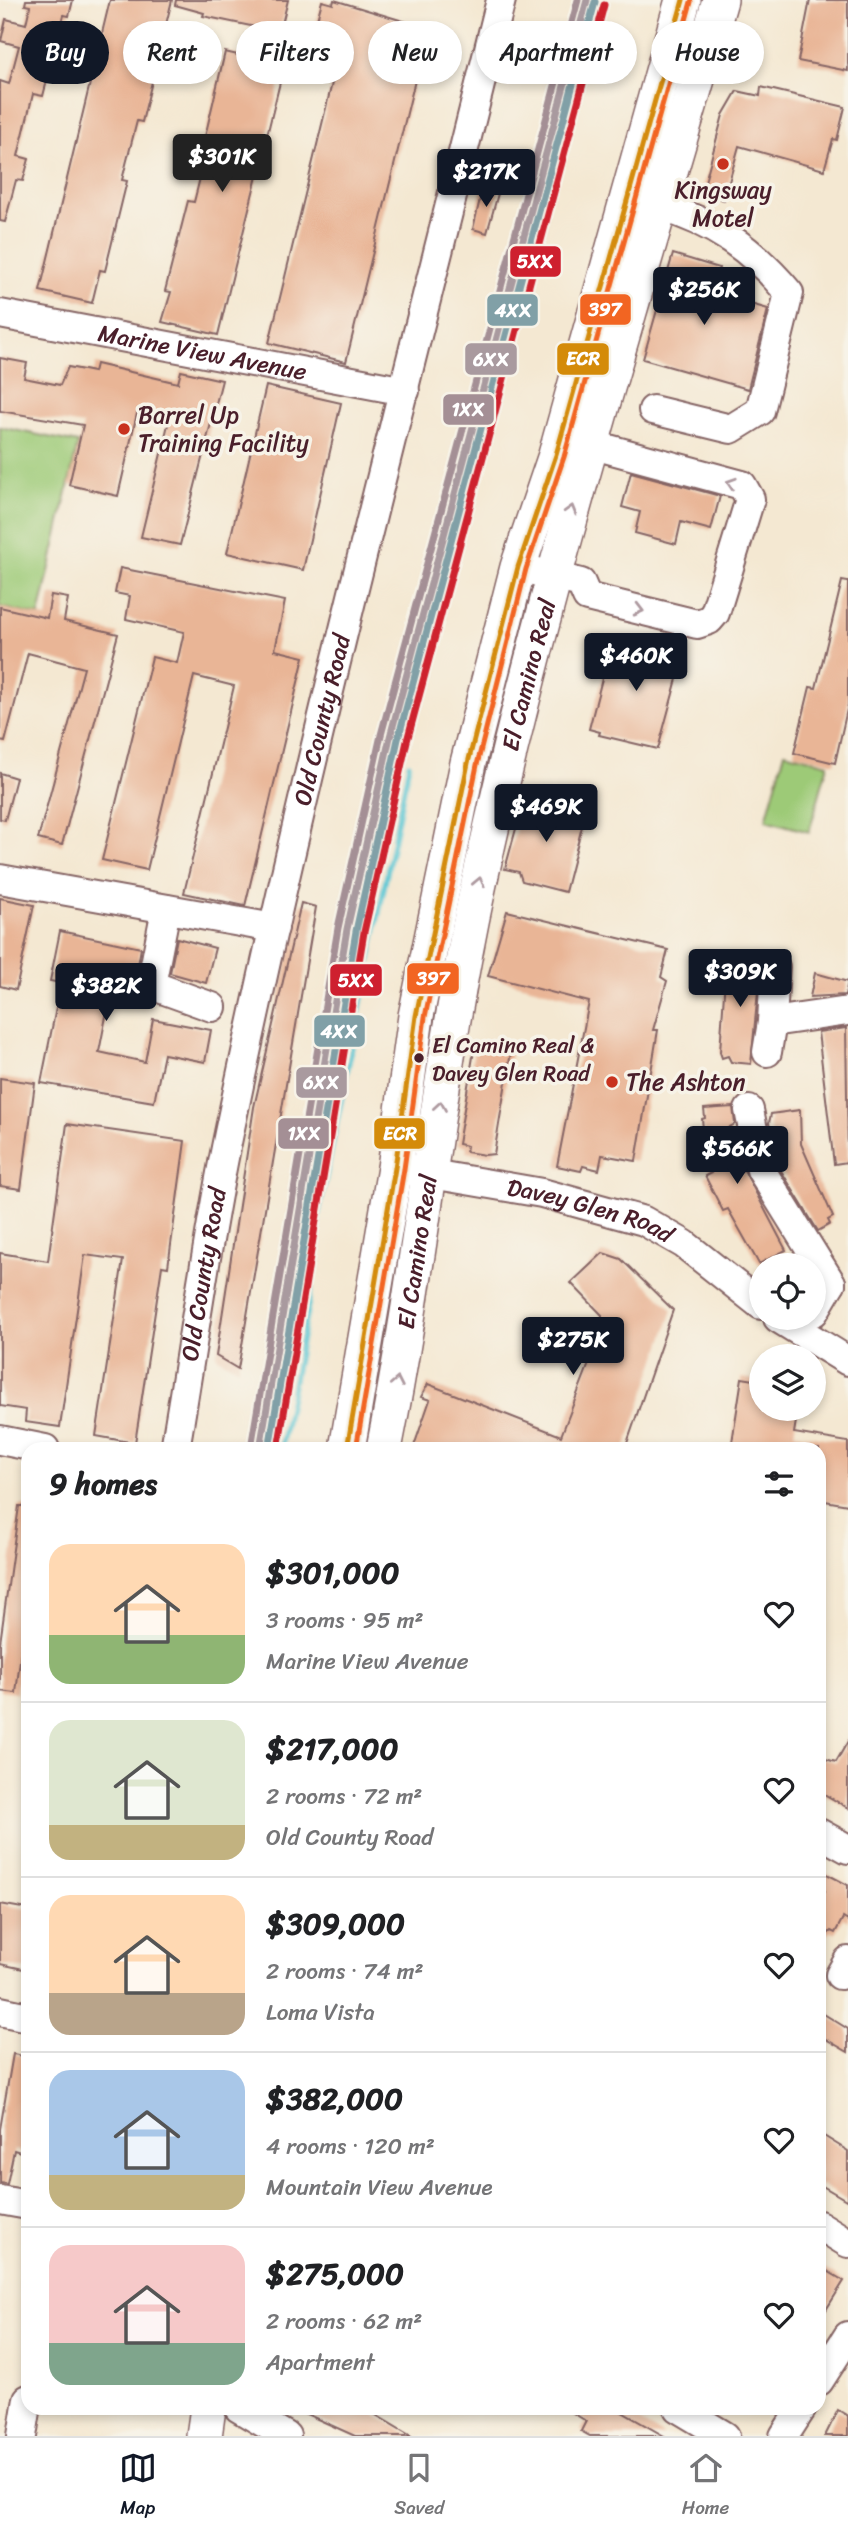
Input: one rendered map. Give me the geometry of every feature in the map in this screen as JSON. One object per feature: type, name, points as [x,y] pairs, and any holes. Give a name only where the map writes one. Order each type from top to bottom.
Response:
[{"type":"main road","name":"El Camino Real","points":[[347,1442],[395,1168],[416,1016],[478,719],[518,567],[556,455],[683,0]]},
{"type":"main road","name":"El Camino Real","points":[[385,1442],[404,1347],[477,893],[567,579],[590,444],[720,0]]},
{"type":"main road","points":[[204,2436],[207,2415]]},
{"type":"street","name":"Old County Road","points":[[176,1442],[228,1138],[343,624],[405,391],[501,0]]},
{"type":"street","points":[[653,410],[731,429],[760,411],[789,293],[764,264],[732,237],[694,216],[659,206]]},
{"type":"street","name":"Marine View Avenue","points":[[0,314],[405,391]]},
{"type":"street","points":[[518,567],[567,579],[587,597],[697,624],[709,620],[715,612],[750,499],[742,485],[590,444]]},
{"type":"street","points":[[0,879],[275,928]]},
{"type":"street","points":[[166,909],[151,985],[212,1007]]},
{"type":"street","points":[[766,1052],[772,1022],[775,967]]},
{"type":"street","points":[[772,1022],[848,1011]]},
{"type":"street","points":[[749,1110],[761,1170],[840,1284],[826,1297]]},
{"type":"street","name":"Davey Glen Road","points":[[395,1168],[542,1193],[644,1221],[684,1244],[749,1296]]},
{"type":"street","points":[[811,1330],[848,1362]]},
{"type":"street","points":[[0,1440],[21,1444]]},
{"type":"street","points":[[826,1837],[848,1849]]},
{"type":"street","points":[[0,2011],[21,2016]]},
{"type":"street","points":[[0,2200],[21,2204]]},
{"type":"street","points":[[826,2229],[848,2243]]},
{"type":"street","points":[[826,2370],[848,2336]]},
{"type":"street","points":[[22,2436],[25,2415]]},
{"type":"street","points":[[251,2415],[286,2436]]},
{"type":"street","points":[[690,2415],[724,2436]]},
{"type":"street","points":[[784,2436],[798,2415]]},
{"type":"green space","points":[[0,427],[78,443],[39,616],[0,607]]},
{"type":"green space","points":[[785,752],[828,764],[809,832],[766,820]]},
{"type":"building","points":[[26,0],[73,0],[69,16],[64,15],[62,21],[27,21],[30,6],[25,5]]},
{"type":"building","points":[[110,0],[172,0],[167,21],[123,21],[123,84],[151,84],[142,122],[137,121],[122,180],[127,181],[105,271],[100,270],[92,303],[40,291],[90,84],[109,84],[109,21],[105,21]]},
{"type":"building","points":[[176,0],[288,0],[283,21],[236,23],[203,16],[204,13],[175,5]]},
{"type":"building","points":[[334,0],[403,21],[368,21],[368,84],[414,84],[346,362],[269,343],[332,84],[354,84],[354,21],[317,21],[322,1],[333,4]]},
{"type":"building","points":[[810,0],[848,0],[848,71],[798,61]]},
{"type":"building","points":[[6,19],[21,23],[21,84],[46,84],[43,96],[33,94],[18,156],[29,159],[23,181],[16,180],[5,222],[0,221],[0,81],[9,84],[19,46],[1,41]]},
{"type":"building","points":[[225,52],[236,55],[236,84],[280,84],[218,335],[162,322],[171,292],[165,291],[188,201],[194,202],[209,142],[204,141],[217,84],[222,84]]},
{"type":"building","points":[[761,87],[845,107],[837,140],[833,139],[824,170],[739,146],[724,200],[702,193],[723,115],[737,91],[760,96]]},
{"type":"building","points":[[483,186],[499,190],[487,233],[473,229]]},
{"type":"building","points":[[673,254],[719,268],[712,293],[768,309],[748,389],[643,359]]},
{"type":"building","points":[[0,358],[27,363],[24,378],[60,385],[68,367],[94,372],[96,364],[178,383],[181,371],[222,380],[180,545],[141,537],[170,416],[138,409],[118,496],[69,485],[83,425],[0,411]]},
{"type":"building","points":[[266,386],[341,403],[303,570],[227,553]]},
{"type":"building","points":[[631,472],[720,496],[711,530],[681,522],[676,544],[635,533],[640,512],[622,507]]},
{"type":"building","points":[[120,568],[285,601],[275,650],[304,657],[245,906],[184,893],[234,686],[194,676],[147,870],[102,860],[152,657],[177,663],[184,632],[126,619],[130,596],[115,593]]},
{"type":"building","points":[[842,581],[848,582],[848,705],[835,763],[794,753],[810,687],[816,688]]},
{"type":"building","points":[[51,595],[68,598],[64,621],[118,634],[62,845],[38,839],[84,668],[28,653],[5,742],[0,741],[0,607],[47,618]]},
{"type":"building","points":[[624,636],[684,653],[658,749],[599,735],[600,732],[589,729],[610,648],[620,651]]},
{"type":"building","points":[[0,773],[16,778],[5,820],[0,819]]},
{"type":"building","points":[[531,796],[586,811],[565,892],[522,881],[519,872],[505,869],[520,814],[526,816]]},
{"type":"building","points":[[0,898],[34,905],[16,990],[0,986]]},
{"type":"building","points":[[301,903],[316,907],[238,1369],[216,1356],[254,1107]]},
{"type":"building","name":"The Ashton","points":[[507,911],[668,950],[661,977],[667,981],[653,1030],[658,1030],[636,1161],[602,1155],[599,1170],[583,1166],[581,1171],[557,1166],[589,1002],[488,976]]},
{"type":"building","points":[[60,931],[141,948],[135,982],[141,1003],[110,996],[99,1052],[145,1062],[153,1019],[211,1030],[205,1062],[164,1054],[154,1102],[41,1083],[61,983],[50,981]]},
{"type":"building","points":[[177,938],[215,948],[206,983],[170,973]]},
{"type":"building","points":[[731,957],[761,959],[751,1064],[731,1062],[728,1056],[722,1058],[720,1052],[726,963],[731,963]]},
{"type":"building","points":[[815,973],[848,982],[845,995],[810,997]]},
{"type":"building","points":[[846,1028],[848,1162],[834,1164],[818,1032]]},
{"type":"building","points":[[475,1045],[511,1052],[494,1154],[466,1152],[467,1146],[458,1144]]},
{"type":"building","points":[[0,1078],[35,1083],[21,1189],[0,1186]]},
{"type":"building","points":[[733,1107],[735,1124],[728,1128],[739,1151],[741,1171],[744,1170],[786,1250],[780,1253],[753,1253],[728,1209],[723,1211],[705,1176],[711,1173],[707,1166],[702,1119],[705,1118],[704,1109]]},
{"type":"building","points":[[800,1110],[801,1144],[833,1217],[828,1220],[830,1224],[818,1231],[777,1164],[769,1123],[771,1114]]},
{"type":"building","points":[[67,1124],[185,1141],[168,1267],[162,1266],[135,1442],[96,1436],[123,1260],[85,1255],[60,1427],[25,1422],[26,1410],[0,1406],[0,1253],[48,1261]]},
{"type":"building","points":[[603,1253],[621,1259],[673,1310],[627,1442],[415,1442],[430,1400],[421,1397],[428,1384],[561,1436],[602,1330],[602,1315],[571,1283]]},
{"type":"building","points":[[742,1378],[749,1379],[749,1421],[796,1421],[794,1433],[848,1442],[848,1505],[826,1501],[826,1442],[732,1442]]},
{"type":"building","points":[[21,1506],[21,1652],[16,1693],[0,1691],[0,1643]]},
{"type":"building","points":[[848,1741],[848,1808],[826,1795],[826,1759],[836,1762]]},
{"type":"building","points":[[826,1874],[848,1885],[848,1921],[843,1918],[835,1933],[831,1931],[826,1936]]},
{"type":"building","points":[[0,1904],[21,1908],[21,1968],[0,1964]]},
{"type":"building","points":[[826,2015],[848,2029],[848,2052],[826,2039]]},
{"type":"building","points":[[13,2054],[21,2056],[21,2152],[14,2150],[7,2184],[0,2183],[0,2129]]},
{"type":"building","points":[[826,2137],[848,2151],[848,2201],[826,2188]]},
{"type":"building","points":[[826,2270],[844,2281],[826,2310]]},
{"type":"building","points":[[838,2410],[848,2416],[848,2436],[825,2436]]},
{"type":"building","points":[[308,2415],[376,2415],[411,2436],[355,2436]]},
{"type":"building","points":[[576,2415],[627,2415],[664,2436],[590,2436],[581,2431],[586,2421]]},
{"type":"waterway","points":[[282,1442],[312,1284],[319,1212],[409,764]]},
{"type":"transit line","name":"1XX","points":[[252,1442],[338,928],[381,735],[578,0]]},
{"type":"transit line","name":"6XX","points":[[261,1442],[347,929],[390,737],[587,0]]},
{"type":"transit line","name":"ECR","points":[[348,1442],[395,1168],[416,1016],[468,763],[518,567],[556,455],[683,0]]},
{"type":"transit line","name":"4XX","points":[[270,1442],[356,931],[398,739],[595,2]]},
{"type":"transit line","name":"397","points":[[357,1442],[404,1169],[425,1017],[477,765],[526,569],[564,457],[691,2]]},
{"type":"transit line","name":"5XX","points":[[279,1442],[364,932],[407,741],[604,5]]},
{"type":"place","name":"Kingsway Motel","points":[[723,164]]},
{"type":"place","name":"Barrel Up Training Facility","points":[[124,429]]},
{"type":"place","name":"El Camino Real & Davey Glen Road","points":[[419,1058]]},
{"type":"place","name":"The Ashton","points":[[612,1082]]}]
